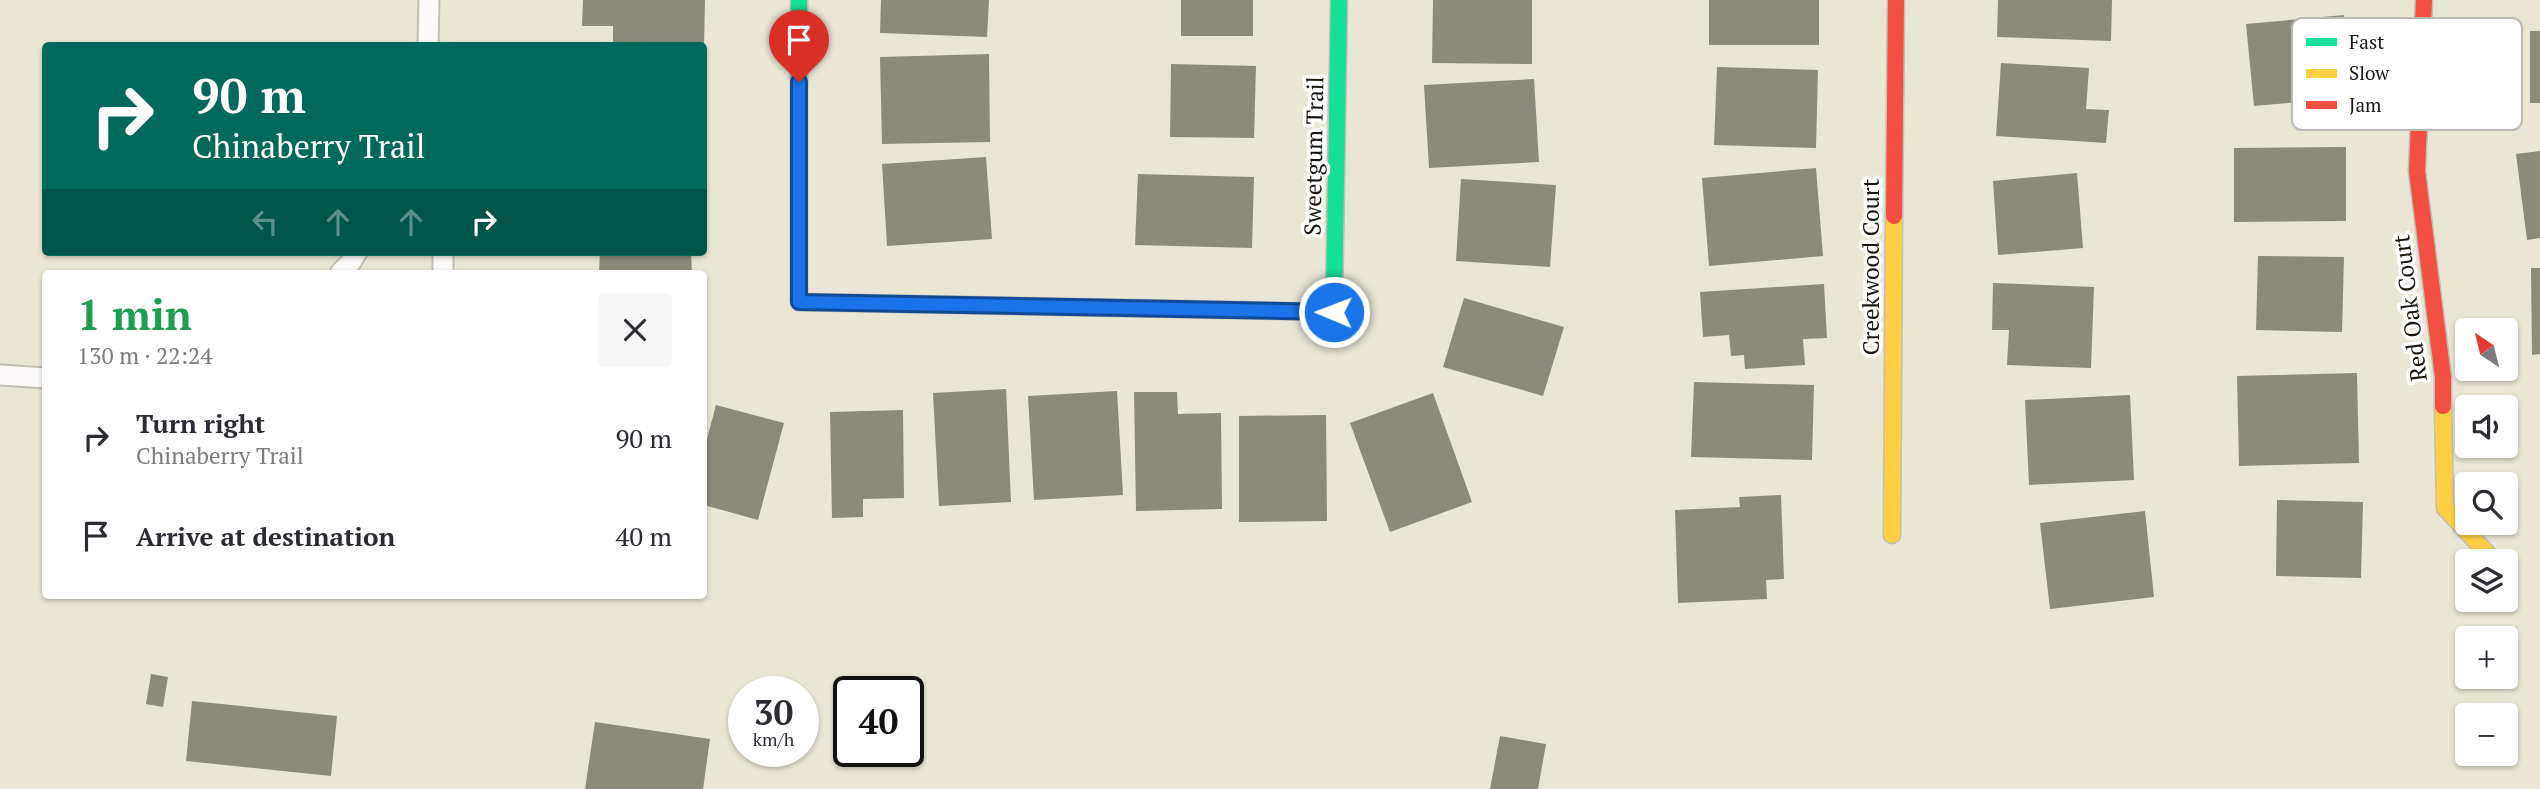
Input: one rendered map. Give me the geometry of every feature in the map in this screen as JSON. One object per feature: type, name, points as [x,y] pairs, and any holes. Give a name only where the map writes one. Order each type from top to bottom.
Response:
[{"type":"street","name":"Sweetgum Trail","points":[[799,0],[799,302],[1334,312],[1339,0]]},
{"type":"street","name":"Creekwood Court","points":[[1892,535],[1896,0]]},
{"type":"street","name":"Red Oak Court","points":[[2423,18],[2424,0]]},
{"type":"street","name":"Red Oak Court","points":[[2419,130],[2417,171],[2443,377],[2445,508],[2483,549]]},
{"type":"lane","points":[[428,42],[429,0]]},
{"type":"lane","points":[[343,270],[355,256]]},
{"type":"lane","points":[[0,375],[42,378]]},
{"type":"building","points":[[583,0],[705,0],[704,42],[613,42],[613,26],[582,26]]},
{"type":"building","points":[[881,0],[989,0],[987,37],[880,33]]},
{"type":"building","points":[[1181,0],[1253,0],[1253,36],[1181,36]]},
{"type":"building","points":[[1433,0],[1532,0],[1532,64],[1432,63]]},
{"type":"building","points":[[1709,0],[1819,0],[1819,45],[1709,45]]},
{"type":"building","points":[[1998,0],[2112,0],[2111,41],[1997,37]]},
{"type":"building","points":[[2344,15],[2344,18],[2311,18]]},
{"type":"building","points":[[2292,20],[2292,103],[2254,106],[2246,24]]},
{"type":"building","points":[[2530,31],[2540,31],[2540,103],[2530,103]]},
{"type":"building","points":[[989,54],[990,142],[882,144],[880,57]]},
{"type":"building","points":[[2001,63],[2089,68],[2086,109],[2109,110],[2106,143],[1996,136]]},
{"type":"building","points":[[1171,64],[1256,66],[1254,138],[1170,137]]},
{"type":"building","points":[[1717,67],[1818,70],[1816,148],[1714,145]]},
{"type":"building","points":[[1534,79],[1539,162],[1429,168],[1424,85]]},
{"type":"building","points":[[2346,147],[2346,221],[2234,222],[2234,148]]},
{"type":"building","points":[[2540,151],[2540,238],[2527,240],[2516,154]]},
{"type":"building","points":[[986,157],[992,239],[887,246],[882,164]]},
{"type":"building","points":[[1816,168],[1823,256],[1709,266],[1702,178]]},
{"type":"building","points":[[2077,173],[2083,248],[1998,255],[1993,181]]},
{"type":"building","points":[[1138,174],[1254,177],[1252,248],[1135,245]]},
{"type":"building","points":[[1461,179],[1556,185],[1550,267],[1456,261]]},
{"type":"building","points":[[600,256],[691,256],[692,270],[599,270]]},
{"type":"building","points":[[2258,256],[2344,257],[2342,332],[2256,330]]},
{"type":"building","points":[[2531,268],[2540,268],[2540,354],[2532,355]]},
{"type":"building","points":[[1993,283],[2094,287],[2091,368],[2007,365],[2009,330],[1992,330]]},
{"type":"building","points":[[1824,284],[1827,338],[1803,339],[1805,365],[1745,369],[1744,355],[1731,356],[1729,335],[1703,337],[1700,292]]},
{"type":"building","points":[[1464,298],[1564,327],[1543,396],[1443,367]]},
{"type":"building","points":[[2357,373],[2359,463],[2239,466],[2237,376]]},
{"type":"building","points":[[1694,382],[1814,385],[1812,460],[1691,457]]},
{"type":"building","points":[[1006,389],[1011,502],[939,506],[933,393]]},
{"type":"building","points":[[1117,391],[1123,495],[1034,500],[1028,396]]},
{"type":"building","points":[[1134,392],[1177,392],[1178,414],[1221,413],[1222,509],[1136,511]]},
{"type":"building","points":[[1433,393],[1472,502],[1390,532],[1350,423]]},
{"type":"building","points":[[2130,395],[2134,480],[2029,485],[2025,400]]},
{"type":"building","points":[[716,405],[784,423],[758,520],[707,506],[707,439]]},
{"type":"building","points":[[903,410],[904,498],[863,499],[863,517],[832,518],[830,412]]},
{"type":"building","points":[[1326,415],[1327,521],[1239,522],[1239,416]]},
{"type":"building","points":[[1781,495],[1784,579],[1766,580],[1767,599],[1678,603],[1675,510],[1740,507],[1739,497]]},
{"type":"building","points":[[2277,500],[2363,502],[2361,578],[2276,576]]},
{"type":"building","points":[[2145,511],[2154,597],[2050,609],[2040,523]]},
{"type":"building","points":[[151,674],[168,677],[163,707],[146,704]]},
{"type":"building","points":[[192,701],[337,716],[331,776],[186,761]]},
{"type":"building","points":[[595,722],[710,739],[703,789],[585,789]]},
{"type":"building","points":[[1500,736],[1546,744],[1538,789],[1490,789]]},
{"type":"traffic: fast","points":[[799,0],[799,302],[908,304]]},
{"type":"traffic: fast","points":[[1334,302],[1339,0]]},
{"type":"traffic: slow","points":[[1892,535],[1894,216]]},
{"type":"traffic: slow","points":[[2443,406],[2445,508],[2483,549]]},
{"type":"traffic: jam","points":[[1894,216],[1896,0]]},
{"type":"traffic: jam","points":[[2423,18],[2424,0]]},
{"type":"traffic: jam","points":[[2419,130],[2417,171],[2443,377],[2443,406]]},
{"type":"traffic: jam","points":[[908,304],[1334,312],[1334,302]]},
{"type":"route","points":[[799,82],[799,302],[1334,312]]}]
